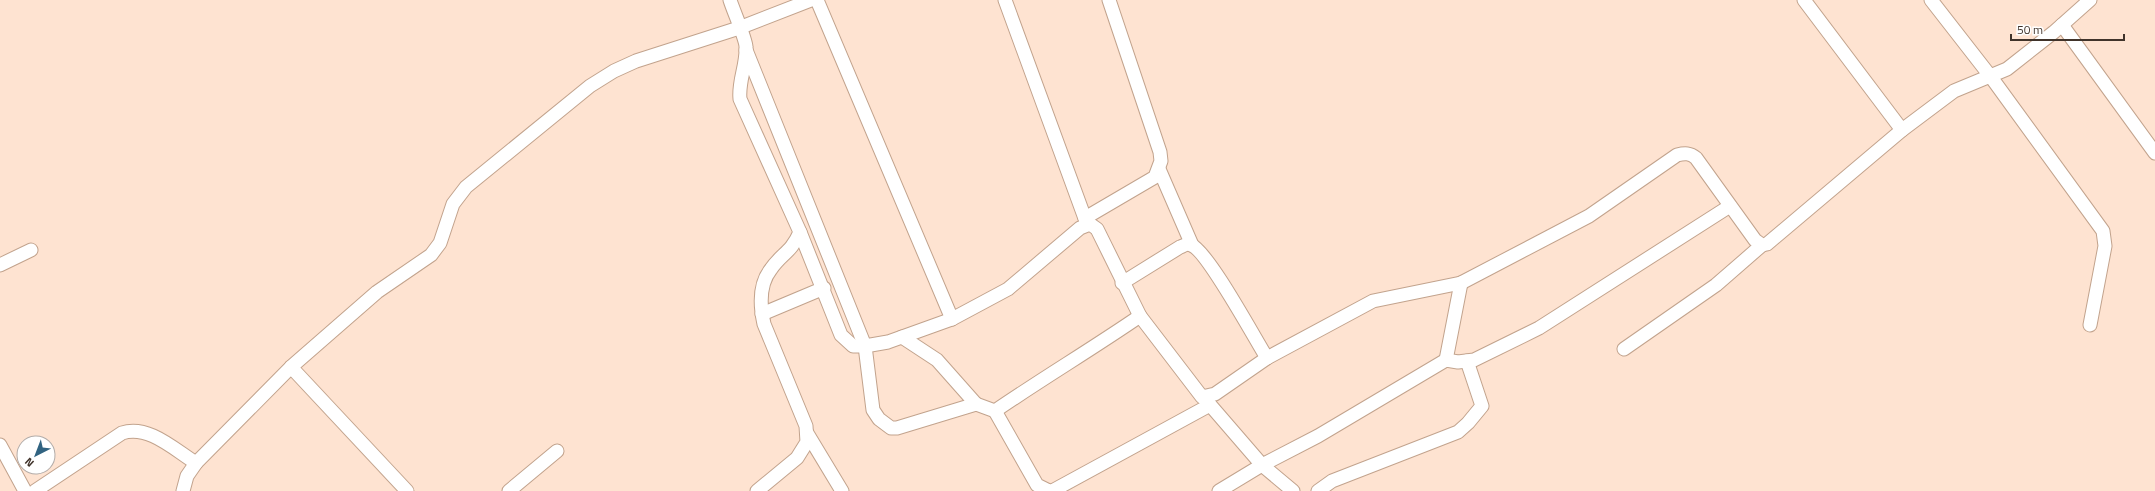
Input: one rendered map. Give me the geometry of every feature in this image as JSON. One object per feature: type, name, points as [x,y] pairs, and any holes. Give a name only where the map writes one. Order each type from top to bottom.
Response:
[{"type":"street","points":[[730,0],[746,45],[739,88],[740,100],[800,232],[842,335],[846,341],[853,346],[865,346],[902,337],[952,319],[1008,289],[1080,228],[1086,221],[1155,177],[1162,161],[1160,152],[1109,0]]},
{"type":"street","points":[[184,491],[187,476],[196,463],[291,367],[377,292],[431,255],[440,243],[453,204],[466,187],[590,86],[636,60],[739,28],[811,0]]},
{"type":"street","points":[[817,0],[952,319]]},
{"type":"street","points":[[1006,0],[1086,221],[1097,229],[1122,283],[1140,316],[1206,401],[1262,465],[1293,491]]},
{"type":"street","points":[[1804,0],[1902,130]]},
{"type":"street","points":[[1931,0],[1991,77],[2103,231],[2105,246],[2090,325]]},
{"type":"street","points":[[1624,349],[1716,285],[1762,245],[1771,242],[1902,130],[1954,91],[1972,82],[1991,77],[2007,69],[2062,25],[2090,0]]},
{"type":"street","points":[[2062,25],[2155,153]]},
{"type":"street","points":[[746,50],[865,346],[873,410],[879,419],[891,428],[897,428],[976,404]]},
{"type":"street","points":[[902,337],[937,360],[976,404],[995,411],[1037,485],[1048,491],[1054,490],[1206,401],[1266,358],[1372,301],[1461,284],[1589,216],[1677,155],[1691,154],[1696,158],[1755,240],[1762,245]]},
{"type":"street","points":[[1159,169],[1192,245]]},
{"type":"street","points":[[1219,491],[1262,465],[1318,436],[1446,360],[1474,360],[1539,328],[1730,206]]},
{"type":"street","points":[[757,491],[797,458],[807,442],[806,426],[764,324],[762,314],[762,292],[764,280],[771,268],[791,250],[800,232]]},
{"type":"street","points":[[1122,283],[1180,247],[1187,244],[1192,245],[1207,259],[1266,358]]},
{"type":"street","points":[[0,265],[31,250]]},
{"type":"street","points":[[1446,360],[1461,284]]},
{"type":"street","points":[[762,314],[824,288]]},
{"type":"street","points":[[995,411],[1045,377],[1093,349],[1140,316]]},
{"type":"street","points":[[1318,491],[1332,481],[1458,432],[1468,423],[1482,406],[1467,361]]},
{"type":"street","points":[[291,367],[407,491]]},
{"type":"street","points":[[35,491],[122,434],[131,430],[149,434],[196,463]]},
{"type":"street","points":[[806,433],[842,491]]},
{"type":"street","points":[[0,445],[25,491]]},
{"type":"street","points":[[510,491],[557,451]]}]
